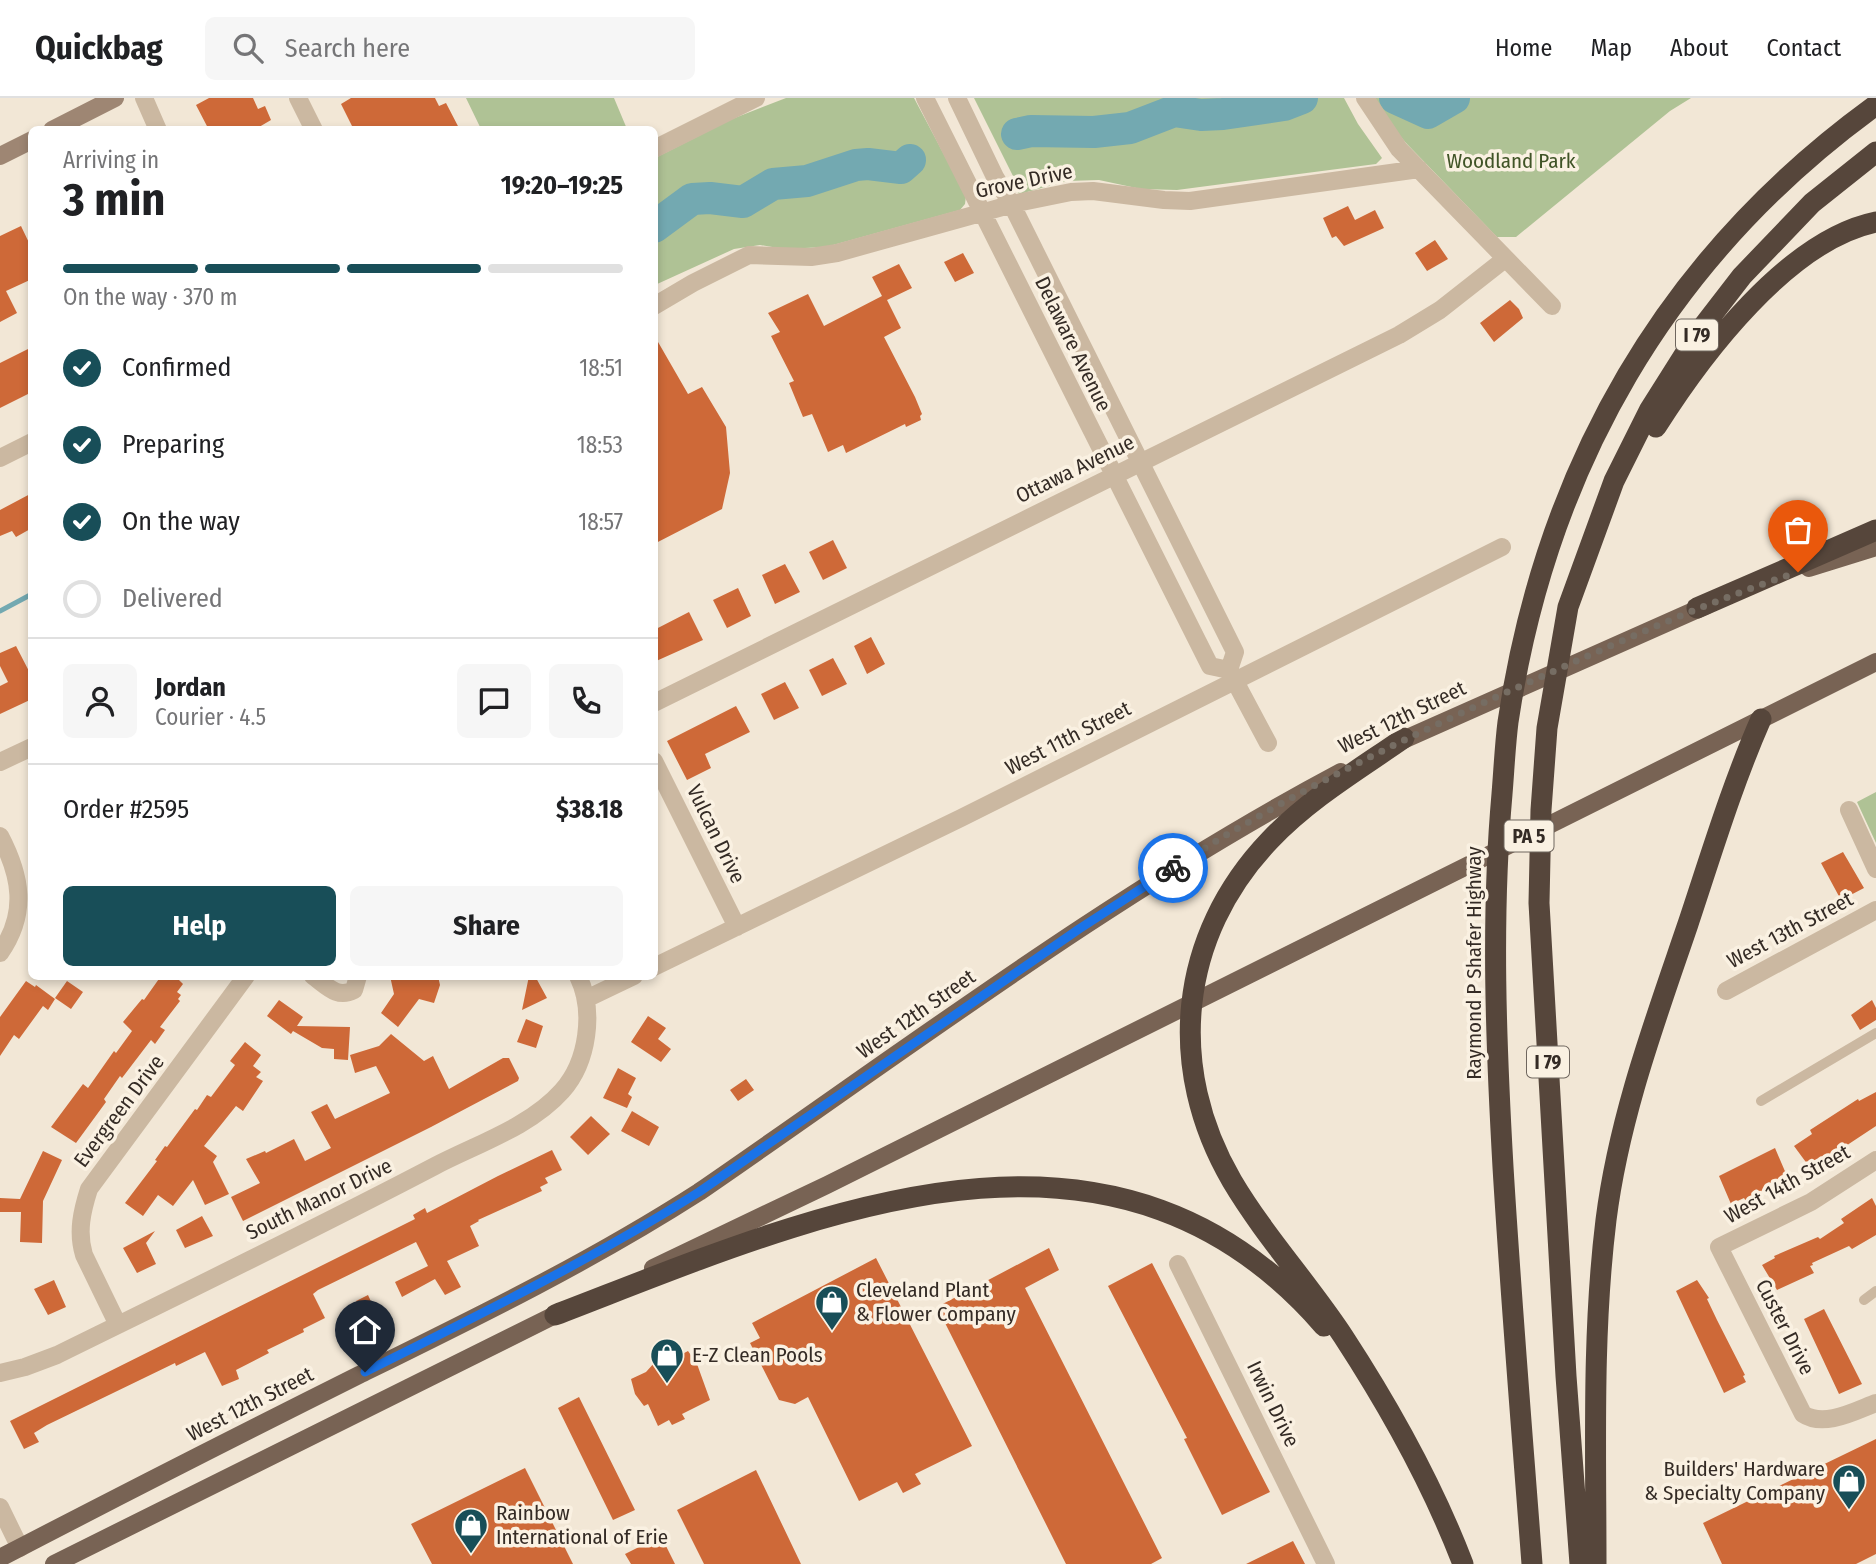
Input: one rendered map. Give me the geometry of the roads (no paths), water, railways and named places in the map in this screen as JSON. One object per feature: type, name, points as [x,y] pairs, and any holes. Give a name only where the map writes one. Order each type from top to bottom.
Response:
[{"type":"highway","name":"Raymond P Shafer Highway","points":[[1532,1564],[1498,1076],[1494,906],[1508,725],[1523,641],[1541,572],[1584,457],[1608,407],[1670,308],[1765,197],[1805,160],[1876,105]]},
{"type":"highway","name":"I 79","points":[[1580,1564],[1566,1376],[1539,903],[1541,810],[1547,728],[1568,607],[1614,481],[1650,410],[1698,333],[1742,276],[1812,203],[1876,152]]},
{"type":"highway","points":[[1583,565],[1647,441],[1688,379],[1734,322],[1787,270],[1824,242],[1857,226],[1876,222]]},
{"type":"highway","points":[[1697,608],[1876,530]]},
{"type":"highway","points":[[1596,1564],[1597,1324],[1612,1180],[1626,1115],[1646,1046],[1741,769],[1761,719]]},
{"type":"highway","points":[[1404,738],[1328,790],[1286,824],[1268,841],[1235,884],[1209,933],[1200,957],[1190,1006],[1189,1032],[1195,1087],[1221,1161],[1246,1203],[1341,1334],[1391,1414],[1428,1483],[1463,1564]]},
{"type":"highway","points":[[555,1315],[754,1239],[837,1213],[957,1191],[1066,1188],[1114,1196],[1150,1207],[1185,1221],[1233,1248],[1279,1283],[1319,1321],[1391,1414]]},
{"type":"main road","points":[[60,126],[116,98]]},
{"type":"main road","points":[[0,156],[28,142]]},
{"type":"main road","name":"West 12th Street","points":[[0,1558],[145,1482],[541,1285],[648,1225],[1132,894],[1282,803],[1404,738],[1670,619],[1757,586],[1876,547]]},
{"type":"main road","name":"PA 5","points":[[54,1564],[555,1315],[827,1185],[1876,662]]},
{"type":"street","points":[[144,98],[156,126]]},
{"type":"street","points":[[298,98],[312,126]]},
{"type":"street","points":[[658,147],[756,98]]},
{"type":"street","name":"Delaware Avenue","points":[[925,98],[1112,476],[1210,666],[1232,675]]},
{"type":"street","name":"Delaware Avenue","points":[[957,98],[1235,652],[1232,675],[1268,743]]},
{"type":"street","points":[[1365,98],[1387,133],[1419,169],[1552,306]]},
{"type":"street","name":"Grove Drive","points":[[658,304],[749,255],[811,257],[838,253],[1012,205],[1071,192],[1093,191],[1189,201],[1419,169]]},
{"type":"street","name":"Ottawa Avenue","points":[[658,701],[1399,335],[1440,310],[1505,259]]},
{"type":"street","points":[[0,458],[28,444]]},
{"type":"street","name":"West 11th Street","points":[[658,965],[961,818],[1232,675],[1502,547]]},
{"type":"street","points":[[0,762],[28,749]]},
{"type":"street","name":"Vulcan Drive","points":[[658,769],[737,927]]},
{"type":"street","points":[[1849,810],[1876,869]]},
{"type":"street","points":[[0,836],[15,869],[19,902],[15,925],[0,953]]},
{"type":"street","name":"West 13th Street","points":[[1726,991],[1876,910]]},
{"type":"street","name":"Evergreen Drive","points":[[118,1325],[83,1255],[80,1243],[82,1209],[89,1189],[243,980]]},
{"type":"street","points":[[318,980],[334,992],[344,995],[354,990],[357,980]]},
{"type":"street","name":"South Manor Drive","points":[[0,1373],[42,1362],[390,1190],[531,1117],[562,1091],[573,1076],[581,1056],[586,1034],[586,999],[579,980]]},
{"type":"street","points":[[586,999],[626,980]]},
{"type":"street","name":"West 14th Street","points":[[1719,1247],[1811,1202],[1876,1160]]},
{"type":"street","name":"Custer Drive","points":[[1719,1247],[1803,1414],[1816,1420],[1845,1414],[1876,1403]]},
{"type":"street","name":"Irwin Drive","points":[[1178,1264],[1326,1564]]},
{"type":"street","points":[[0,1507],[20,1548]]},
{"type":"lane","points":[[1761,1101],[1876,1033]]},
{"type":"lane","points":[[1864,1300],[1876,1291]]},
{"type":"waterway","points":[[1017,134],[1031,131],[1094,132],[1130,128],[1174,111],[1201,115],[1223,114],[1284,105],[1302,98]]},
{"type":"waterway","points":[[1395,98],[1428,113],[1454,98]]},
{"type":"waterway","points":[[658,224],[692,199],[743,202],[773,184],[807,181],[856,165],[901,168],[910,160]]},
{"type":"waterway","points":[[0,611],[28,596]]},
{"type":"place","name":"Cleveland Plant & Flower Company","points":[[832,1332]]},
{"type":"place","name":"E-Z Clean Pools","points":[[667,1385]]},
{"type":"place","name":"Builders' Hardware & Specialty Company","points":[[1849,1511]]},
{"type":"place","name":"Rainbow International of Erie","points":[[471,1555]]},
{"type":"park label","name":"Woodland Park","points":[[1511,161]]}]
